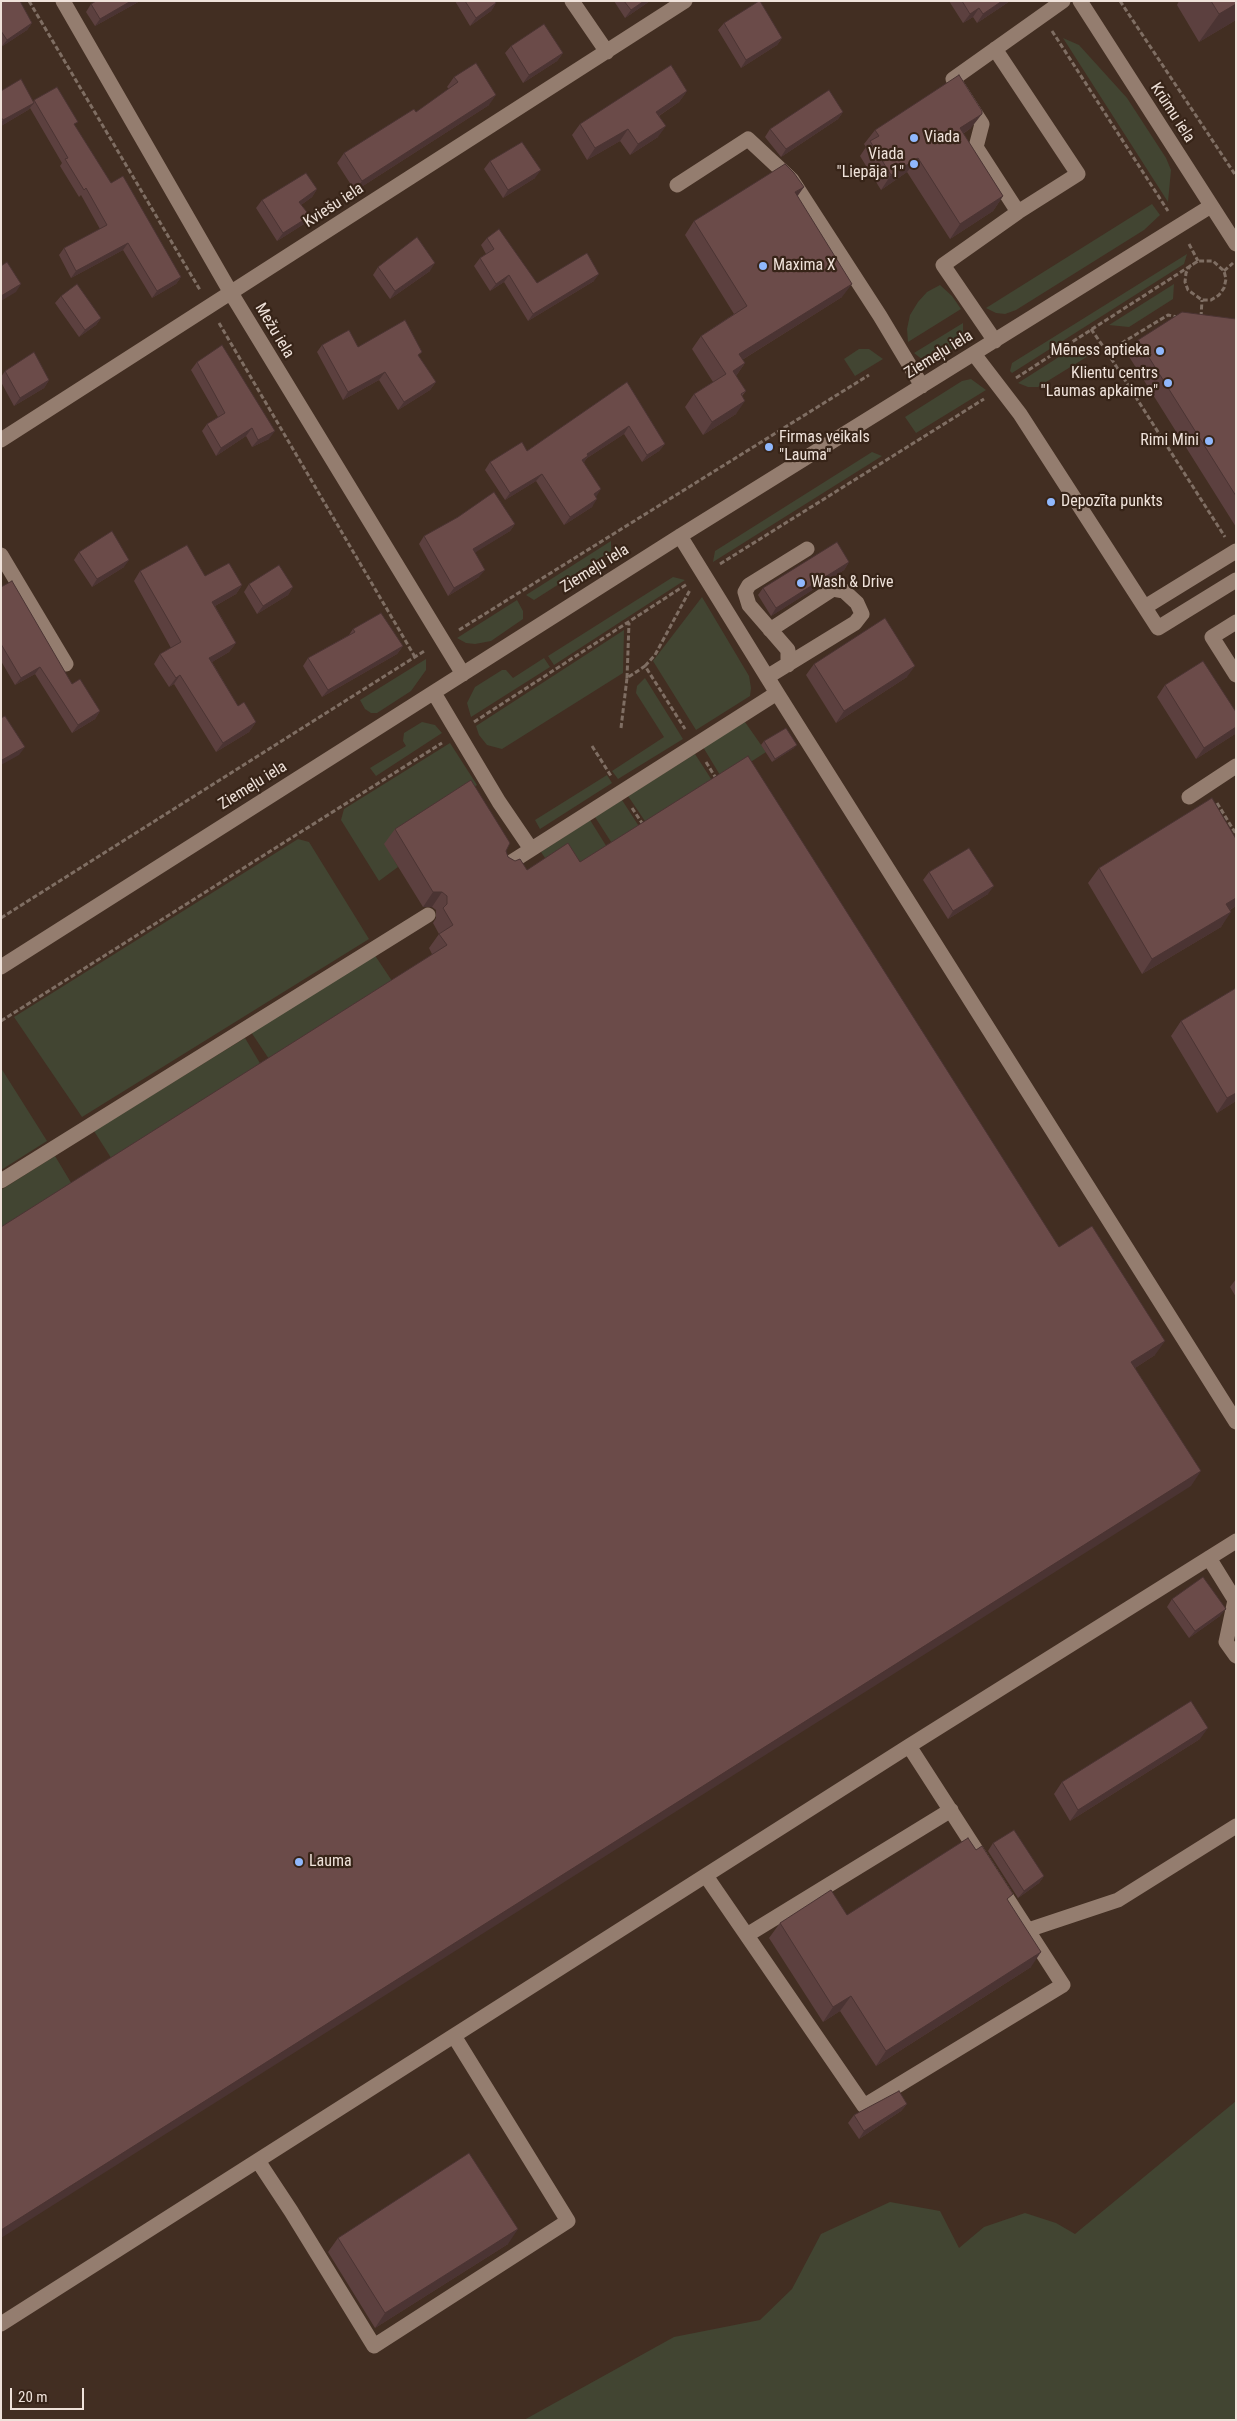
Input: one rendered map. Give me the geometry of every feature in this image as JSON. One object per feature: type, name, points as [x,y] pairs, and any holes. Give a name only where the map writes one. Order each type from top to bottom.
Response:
[{"type":"street","name":"Mežu iela","points":[[64,1],[231,293],[463,674]]},
{"type":"street","points":[[572,1],[607,52]]},
{"type":"street","name":"Kviešu iela","points":[[1,440],[685,1]]},
{"type":"street","points":[[1018,212],[976,147],[982,124],[953,79],[1063,1]]},
{"type":"street","name":"Krūmu iela","points":[[1080,1],[1236,244]]},
{"type":"street","points":[[995,49],[1078,174],[1018,212],[943,265],[995,341]]},
{"type":"street","points":[[677,185],[748,139],[792,180],[880,316],[922,386]]},
{"type":"street","name":"Ziemeļu iela","points":[[1,967],[680,536],[1211,206]]},
{"type":"street","points":[[974,354],[1020,414],[1158,628],[1236,580]]},
{"type":"street","points":[[680,536],[701,576],[1236,1422]]},
{"type":"street","points":[[1145,607],[1232,546]]},
{"type":"street","points":[[788,665],[788,650],[749,605],[744,592],[749,585],[807,549]]},
{"type":"street","points":[[1,555],[66,664]]},
{"type":"street","points":[[767,678],[855,623],[862,614],[857,603],[844,591],[833,589],[770,630]]},
{"type":"street","points":[[1236,622],[1212,637],[1236,676]]},
{"type":"street","points":[[434,693],[499,802],[531,849]]},
{"type":"street","points":[[505,866],[776,693]]},
{"type":"street","points":[[1189,797],[1236,766]]},
{"type":"street","points":[[1,1181],[428,915]]},
{"type":"street","points":[[1,2324],[910,1746],[1236,1542]]},
{"type":"street","points":[[1209,1558],[1236,1600],[1226,1642],[1236,1656]]},
{"type":"street","points":[[706,1876],[864,2106],[1063,1985],[910,1746]]},
{"type":"street","points":[[747,1935],[951,1810]]},
{"type":"street","points":[[1028,1930],[1118,1900],[1236,1826]]},
{"type":"street","points":[[258,2161],[374,2346],[568,2221],[454,2036]]},
{"type":"path","points":[[29,1],[415,657]]},
{"type":"path","points":[[1120,1],[1236,176]]},
{"type":"path","points":[[1042,16],[1179,227],[1198,261]]},
{"type":"path","points":[[1,1021],[457,733],[701,576],[1001,388],[1198,261]]},
{"type":"path","points":[[1198,261],[1213,261],[1224,271],[1226,279],[1224,288],[1219,295],[1211,300],[1202,300],[1188,290],[1185,282],[1186,273],[1190,266],[1198,261]]},
{"type":"path","points":[[1224,271],[1236,261]]},
{"type":"path","points":[[1201,319],[1202,300]]},
{"type":"path","points":[[1107,352],[1168,316],[1185,317]]},
{"type":"path","points":[[1193,318],[1210,320]]},
{"type":"path","points":[[1091,329],[1232,546]]},
{"type":"path","points":[[627,678],[644,666],[655,655],[701,576]]},
{"type":"path","points":[[621,728],[627,678],[629,622]]},
{"type":"path","points":[[644,666],[719,782]]},
{"type":"path","points":[[1207,785],[1236,834]]},
{"type":"green space","points":[[1063,38],[1079,45],[1127,98],[1166,158],[1171,170],[1168,202]]},
{"type":"green space","points":[[1152,204],[1160,215],[1144,230],[1016,310],[1005,314],[996,313],[986,308]]},
{"type":"green space","points":[[1187,254],[1184,264],[1012,373],[1010,371],[1012,363]]},
{"type":"green space","points":[[1174,284],[1173,299],[1129,327],[1109,325]]},
{"type":"green space","points":[[940,285],[952,296],[961,309],[908,342],[907,329],[910,315],[927,292]]},
{"type":"green space","points":[[963,323],[963,335],[957,347],[931,360],[923,360],[914,353]]},
{"type":"green space","points":[[1073,348],[1098,350],[1038,387],[1028,387],[1018,383]]},
{"type":"green space","points":[[859,349],[869,349],[883,359],[855,376],[844,359]]},
{"type":"green space","points":[[971,379],[986,390],[916,433],[905,417],[962,381]]},
{"type":"green space","points":[[872,452],[882,456],[713,562],[715,551]]},
{"type":"green space","points":[[611,541],[611,551],[534,600],[526,595]]},
{"type":"green space","points":[[673,577],[685,580],[554,665],[548,656]]},
{"type":"green space","points":[[702,597],[749,676],[751,688],[750,696],[696,730],[653,661]]},
{"type":"green space","points":[[517,600],[523,611],[523,619],[491,641],[475,644],[466,643],[457,638]]},
{"type":"green space","points":[[624,630],[623,673],[502,749],[487,745],[479,735],[476,726]]},
{"type":"green space","points":[[544,658],[550,667],[471,717],[467,703],[475,687],[502,670],[506,670],[513,678]]},
{"type":"green space","points":[[426,659],[426,670],[411,691],[377,713],[371,713],[365,709],[360,700]]},
{"type":"green space","points":[[645,678],[683,739],[618,779],[612,771],[664,737],[636,693],[637,686]]},
{"type":"green space","points":[[422,722],[435,725],[442,733],[376,776],[370,768],[406,746],[403,741],[404,733]]},
{"type":"green space","points":[[745,722],[766,752],[723,780],[703,747]]},
{"type":"green space","points":[[450,743],[477,785],[385,844],[398,867],[379,881],[341,820],[344,809]]},
{"type":"green space","points":[[695,754],[715,785],[649,827],[628,796]]},
{"type":"green space","points":[[607,775],[612,783],[540,829],[535,820]]},
{"type":"green space","points":[[622,800],[642,831],[615,848],[595,817]]},
{"type":"green space","points":[[590,820],[610,852],[570,877],[549,864],[541,852]]},
{"type":"green space","points":[[298,839],[309,842],[369,939],[82,1117],[14,1017]]},
{"type":"green space","points":[[374,954],[396,987],[273,1065],[251,1032]]},
{"type":"green space","points":[[245,1038],[264,1070],[115,1164],[94,1131]]},
{"type":"green space","points":[[1,1068],[47,1141],[1,1170]]},
{"type":"green space","points":[[55,1156],[73,1186],[1,1232],[1,1190]]},
{"type":"green space","points":[[1236,2101],[1236,2420],[524,2420],[674,2337],[760,2320],[792,2289],[821,2234],[890,2202],[940,2211],[959,2248],[984,2227],[1025,2213],[1056,2223],[1075,2234]]},
{"type":"building","points":[[1,1],[20,1],[32,23],[7,40],[1,31]]},
{"type":"building","points":[[96,1],[131,1],[100,19],[91,4]]},
{"type":"building","points":[[465,1],[495,1],[496,3],[476,18]]},
{"type":"building","points":[[624,1],[644,1],[631,10]]},
{"type":"building","points":[[759,1],[782,38],[746,60],[724,23]]},
{"type":"building","points":[[962,1],[1002,1],[983,14],[979,8],[970,14]]},
{"type":"building","points":[[1211,1],[1236,1],[1236,4],[1219,14]]},
{"type":"building","points":[[544,24],[563,53],[529,75],[511,46]]},
{"type":"building","points":[[476,63],[496,95],[362,181],[344,153],[414,109],[416,112],[458,82],[454,77]]},
{"type":"building","points":[[671,65],[687,91],[656,112],[666,126],[638,144],[628,129],[595,148],[580,124]]},
{"type":"building","name":"Viada \"Liepāja 1\"","points":[[959,75],[982,111],[982,114],[960,128],[1003,196],[960,224],[918,158],[891,175],[870,141],[879,136],[875,130]]},
{"type":"building","points":[[21,79],[34,103],[3,120],[1,117],[1,91]]},
{"type":"building","points":[[57,87],[78,122],[74,124],[111,183],[123,176],[181,277],[157,291],[128,243],[76,271],[64,248],[107,225],[86,188],[84,190],[65,159],[68,158],[34,100]]},
{"type":"building","points":[[829,90],[843,112],[786,149],[770,129]]},
{"type":"building","points":[[522,142],[541,170],[508,190],[490,161]]},
{"type":"building","name":"Maxima X","points":[[785,164],[804,187],[795,192],[852,284],[739,354],[745,363],[733,371],[746,391],[741,394],[745,401],[712,422],[694,394],[726,374],[701,336],[747,306],[694,221]]},
{"type":"building","points":[[306,173],[317,189],[299,202],[310,216],[283,233],[262,200]]},
{"type":"building","points":[[499,229],[537,283],[587,253],[599,274],[533,314],[509,275],[496,284],[480,258],[494,249],[487,238]]},
{"type":"building","points":[[417,237],[435,263],[395,291],[378,267]]},
{"type":"building","points":[[7,262],[21,284],[1,296],[1,266]]},
{"type":"building","points":[[77,284],[101,318],[85,330],[61,296]]},
{"type":"building","name":"Rimi Mini","points":[[1182,312],[1236,319],[1236,496],[1138,340]]},
{"type":"building","points":[[405,320],[422,352],[418,355],[436,382],[404,402],[385,372],[348,392],[322,345],[349,330],[358,347]]},
{"type":"building","points":[[222,345],[275,431],[258,440],[252,428],[221,448],[207,424],[225,413],[197,362]]},
{"type":"building","points":[[34,352],[49,380],[20,398],[5,371]]},
{"type":"building","points":[[627,382],[665,444],[647,455],[629,426],[587,454],[588,456],[582,460],[601,489],[594,494],[597,499],[570,517],[542,474],[510,493],[490,462],[522,442],[527,451]]},
{"type":"building","points":[[494,492],[515,524],[473,549],[485,570],[454,588],[424,536],[458,517]]},
{"type":"building","points":[[112,531],[129,560],[97,579],[79,552]]},
{"type":"building","name":"Wash & Drive","points":[[837,542],[849,562],[776,608],[763,588]]},
{"type":"building","points":[[187,545],[205,576],[229,563],[242,585],[212,602],[236,643],[209,658],[238,706],[244,702],[256,722],[223,743],[180,675],[176,678],[160,654],[181,642],[140,571]]},
{"type":"building","points":[[279,565],[293,587],[263,606],[249,584]]},
{"type":"building","points":[[12,581],[72,684],[80,679],[100,711],[78,725],[40,667],[21,678],[1,644],[1,587]]},
{"type":"building","points":[[381,613],[403,646],[328,690],[308,658],[355,632],[353,629]]},
{"type":"building","points":[[885,618],[915,666],[844,711],[814,664]]},
{"type":"building","points":[[1203,661],[1236,712],[1236,727],[1204,748],[1165,685]]},
{"type":"building","points":[[5,716],[25,747],[2,760],[1,718]]},
{"type":"building","points":[[786,728],[797,745],[775,759],[764,741]]},
{"type":"building","name":"Lauma","points":[[748,756],[1059,1247],[1092,1226],[1165,1341],[1131,1362],[1201,1471],[1,2230],[1,1227],[447,945],[439,934],[453,925],[443,908],[447,904],[447,896],[442,892],[433,892],[395,829],[471,780],[510,843],[506,851],[508,857],[515,861],[520,859],[527,870],[568,843],[580,862]]},
{"type":"building","points":[[1212,798],[1236,839],[1236,898],[1226,904],[1231,912],[1152,959],[1099,868]]},
{"type":"building","points":[[969,848],[994,886],[953,911],[929,872]]},
{"type":"building","points":[[1236,988],[1236,1093],[1227,1098],[1181,1021]]},
{"type":"building","points":[[1203,1577],[1226,1609],[1195,1631],[1172,1599]]},
{"type":"building","points":[[1191,1701],[1208,1728],[1078,1810],[1062,1782]]},
{"type":"building","points":[[1014,1830],[1044,1876],[1024,1891],[993,1843]]},
{"type":"building","points":[[968,1838],[976,1850],[982,1846],[1013,1894],[1007,1899],[1041,1952],[886,2051],[851,1996],[833,2007],[780,1923],[831,1890],[847,1915]]},
{"type":"building","points":[[899,2091],[907,2104],[864,2131],[854,2115]]},
{"type":"building","points":[[469,2153],[518,2229],[385,2313],[338,2238]]},
{"type":"place","name":"Viada","points":[[914,138]]},
{"type":"place","name":"Viada \"Liepāja 1\"","points":[[914,164]]},
{"type":"place","name":"Maxima X","points":[[763,266]]},
{"type":"place","name":"Mēness aptieka","points":[[1160,351]]},
{"type":"place","name":"Klientu centrs \"Laumas apkaime\"","points":[[1168,383]]},
{"type":"place","name":"Rimi Mini","points":[[1209,441]]},
{"type":"place","name":"Firmas veikals \"Lauma\"","points":[[769,447]]},
{"type":"place","name":"Depozīta punkts","points":[[1051,502]]},
{"type":"place","name":"Wash & Drive","points":[[801,583]]},
{"type":"place","name":"Lauma","points":[[299,1862]]}]
